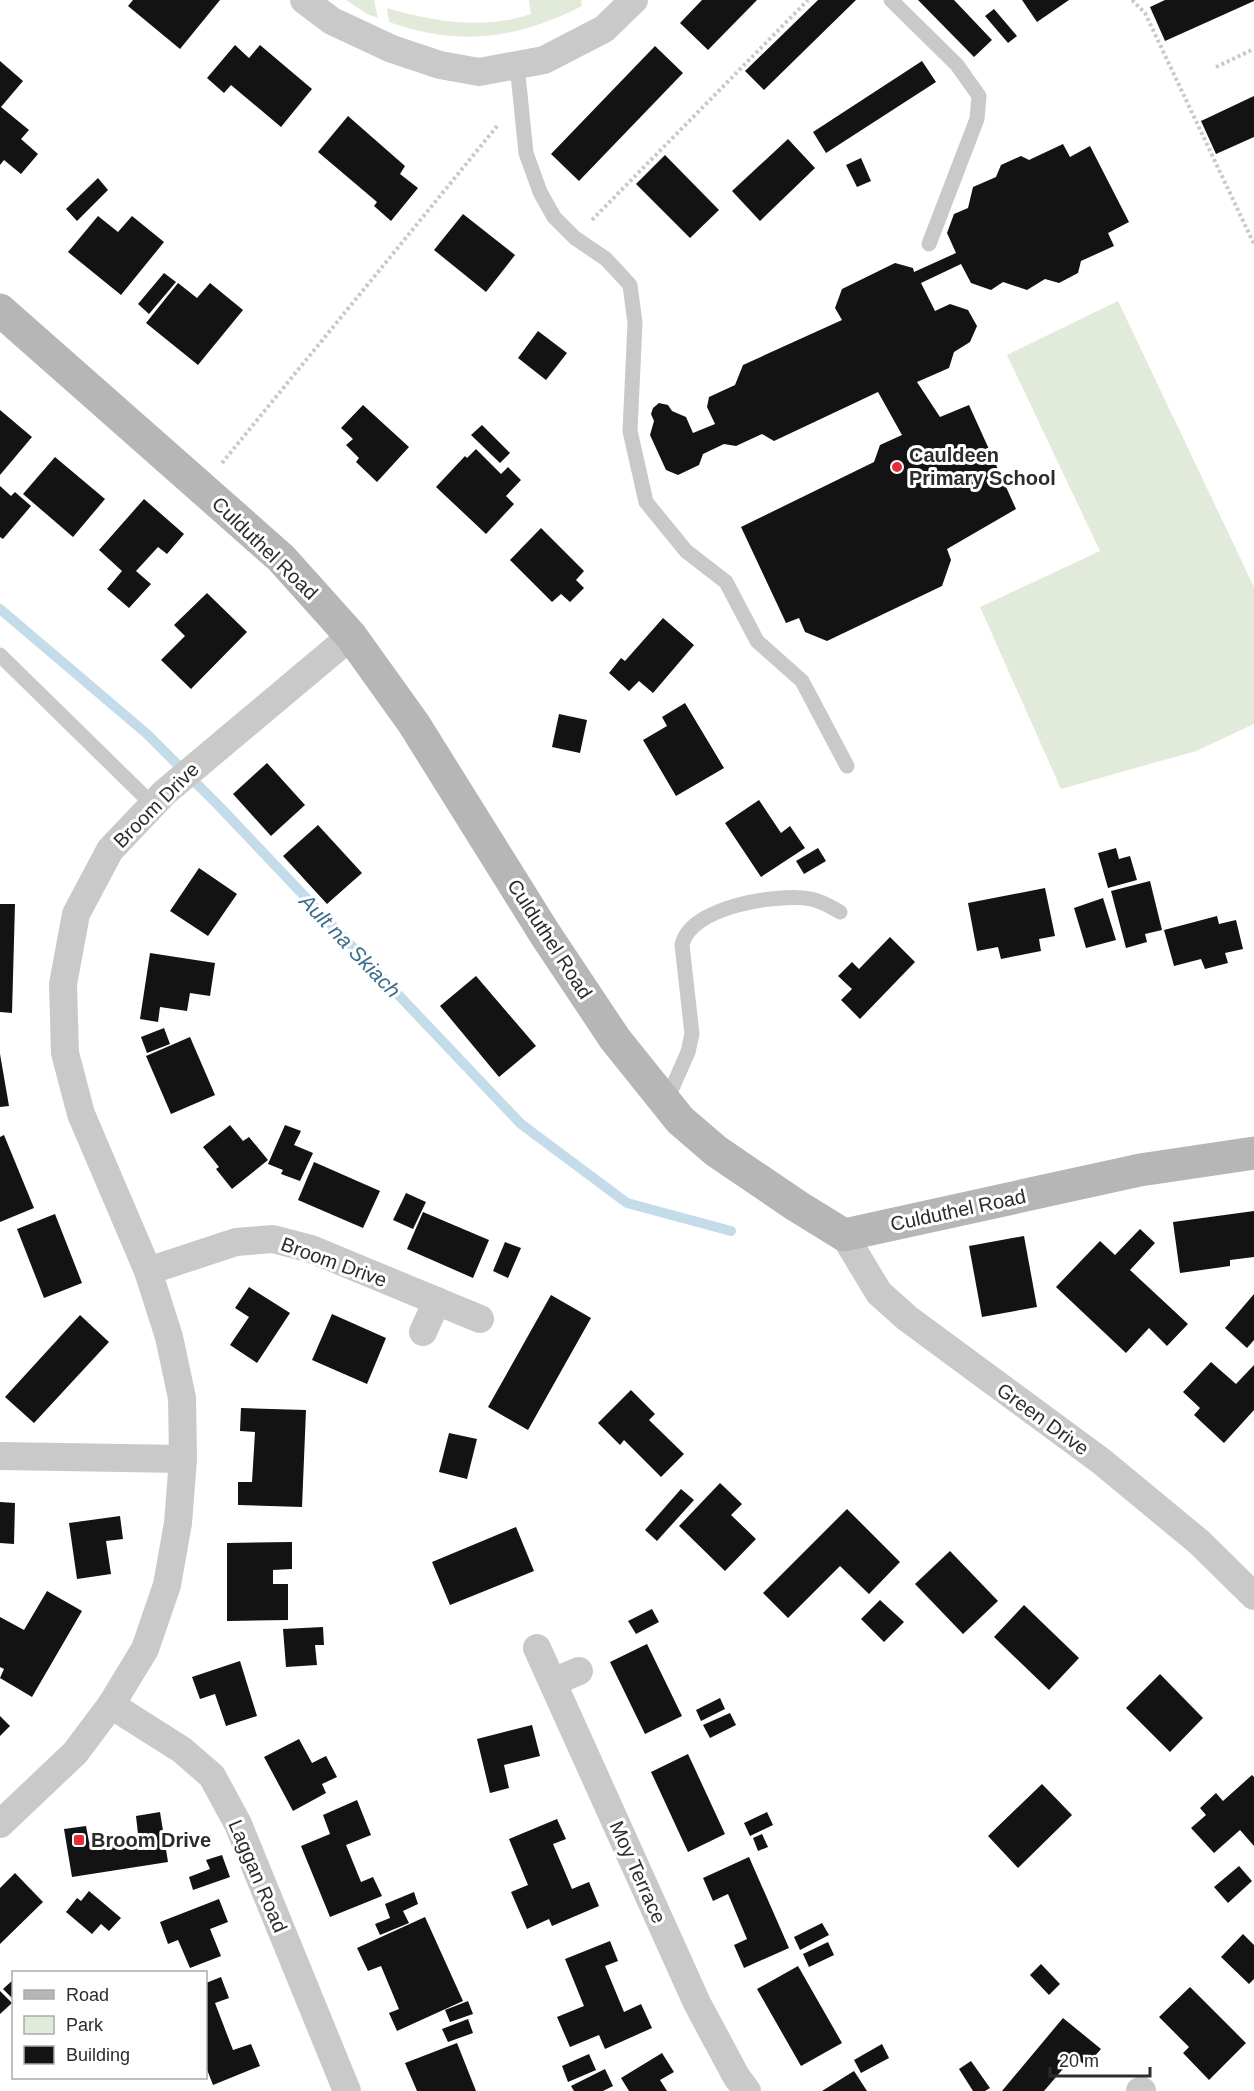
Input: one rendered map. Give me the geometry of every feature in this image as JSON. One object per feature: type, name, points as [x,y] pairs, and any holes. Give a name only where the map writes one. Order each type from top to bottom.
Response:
[{"type":"main road","name":"Culduthel Road","points":[[0,310],[281,558],[351,636],[414,724],[545,934],[615,1039],[680,1120],[716,1151],[797,1206],[844,1235],[1140,1170],[1254,1153]]},
{"type":"street","points":[[304,0],[332,21],[392,49],[440,65],[479,72],[544,60],[604,29],[634,0]]},
{"type":"street","name":"Broom Drive","points":[[0,1824],[75,1753],[111,1705],[146,1649],[167,1585],[178,1524],[183,1459],[182,1398],[169,1337],[148,1271],[81,1114],[65,1053],[63,984],[76,914],[110,850],[158,799],[202,759],[351,636]]},
{"type":"street","name":"Green Drive","points":[[844,1235],[879,1293],[907,1318],[1101,1461],[1199,1542],[1254,1596]]},
{"type":"street","name":"Broom Drive","points":[[148,1271],[236,1242],[273,1239],[311,1249],[480,1319]]},
{"type":"street","points":[[423,1332],[437,1301]]},
{"type":"street","points":[[0,1456],[183,1459]]},
{"type":"street","name":"Moy Terrace","points":[[537,1648],[697,2003],[736,2076],[747,2091]]},
{"type":"street","points":[[553,1682],[579,1671]]},
{"type":"street","name":"Laggan Road","points":[[111,1705],[182,1750],[212,1776],[238,1824],[348,2091]]},
{"type":"lane","points":[[891,0],[957,65],[979,96],[977,119],[929,244]]},
{"type":"lane","points":[[517,65],[526,153],[540,192],[554,217],[574,238],[606,260],[630,285],[635,323],[630,431],[646,502],[686,551],[726,582],[757,641],[802,681],[847,766]]},
{"type":"lane","points":[[0,655],[158,799]]},
{"type":"lane","points":[[666,1102],[688,1053],[692,1034],[682,945],[683,939],[693,927],[730,908],[765,899],[810,899],[824,903],[840,912]]},
{"type":"path","points":[[574,238],[808,0]]},
{"type":"path","points":[[1132,0],[1145,13],[1254,244]]},
{"type":"path","points":[[1216,67],[1254,49]]},
{"type":"path","points":[[202,487],[520,99]]},
{"type":"green space","points":[[346,0],[374,0],[378,18],[367,14]]},
{"type":"green space","points":[[529,0],[581,0],[582,6],[534,26],[487,36],[464,37],[415,30],[389,22],[387,8],[441,20],[495,22],[531,14]]},
{"type":"green space","points":[[1118,301],[1254,587],[1254,724],[1196,751],[1061,789],[980,607],[1100,551],[1007,355]]},
{"type":"building","points":[[133,0],[220,0],[180,49],[128,6]]},
{"type":"building","points":[[702,0],[757,0],[708,50],[680,23]]},
{"type":"building","points":[[818,0],[856,0],[764,90],[745,71]]},
{"type":"building","points":[[918,0],[954,0],[992,40],[974,57]]},
{"type":"building","points":[[1022,0],[1069,0],[1037,22]]},
{"type":"building","points":[[1165,0],[1254,1],[1165,41],[1150,7]]},
{"type":"building","points":[[994,9],[1017,36],[1008,43],[985,16]]},
{"type":"building","points":[[235,45],[249,58],[260,45],[312,89],[281,127],[231,85],[224,93],[207,78]]},
{"type":"building","points":[[655,46],[683,73],[579,181],[551,154]]},
{"type":"building","points":[[0,61],[23,81],[1,107],[29,130],[21,139],[38,154],[21,174],[4,160],[0,165]]},
{"type":"building","points":[[922,61],[936,82],[826,153],[813,132]]},
{"type":"building","points":[[1254,96],[1254,137],[1216,154],[1201,121]]},
{"type":"building","points":[[348,116],[405,166],[400,174],[418,188],[391,221],[374,206],[377,202],[318,152]]},
{"type":"building","points":[[788,139],[815,168],[760,221],[732,191]]},
{"type":"building","points":[[1063,144],[1070,157],[1090,146],[1129,222],[1108,233],[1114,246],[1081,261],[1078,273],[1059,283],[1045,279],[1027,290],[1003,282],[991,290],[971,283],[961,264],[921,283],[935,311],[950,304],[968,310],[977,326],[970,342],[954,352],[949,368],[917,382],[940,417],[969,405],[1016,509],[947,549],[951,560],[942,586],[827,641],[805,632],[799,618],[786,623],[741,527],[874,462],[880,445],[902,435],[878,392],[774,441],[762,434],[736,446],[724,444],[703,454],[699,465],[678,475],[666,470],[650,435],[654,421],[651,414],[653,408],[659,403],[668,405],[672,411],[686,417],[693,433],[715,424],[707,407],[709,397],[735,385],[743,365],[842,320],[835,308],[842,289],[895,263],[913,268],[914,272],[956,253],[947,233],[954,214],[968,208],[973,187],[996,177],[1001,165],[1021,156],[1029,160]]},
{"type":"building","points":[[665,155],[719,210],[690,238],[636,184]]},
{"type":"building","points":[[861,158],[871,181],[857,187],[846,165]]},
{"type":"building","points":[[98,178],[108,190],[77,221],[66,209]]},
{"type":"building","points":[[463,214],[515,255],[486,292],[434,250]]},
{"type":"building","points":[[98,216],[118,232],[132,216],[164,242],[121,295],[68,252]]},
{"type":"building","points":[[164,273],[176,282],[149,314],[138,304]]},
{"type":"building","points":[[178,283],[197,298],[210,283],[243,310],[198,365],[146,323]]},
{"type":"building","points":[[538,331],[567,353],[546,380],[518,358]]},
{"type":"building","points":[[363,405],[409,447],[377,482],[356,462],[359,458],[346,445],[353,439],[341,428]]},
{"type":"building","points":[[0,410],[32,437],[0,475]]},
{"type":"building","points":[[482,425],[510,453],[500,463],[471,435]]},
{"type":"building","points":[[476,449],[501,474],[508,467],[521,480],[506,496],[514,504],[486,534],[436,487],[465,456],[467,458]]},
{"type":"building","points":[[55,457],[105,499],[73,537],[23,494]]},
{"type":"building","points":[[0,486],[11,496],[15,492],[31,506],[3,539],[0,537]]},
{"type":"building","points":[[144,499],[184,534],[167,554],[158,547],[136,571],[151,584],[129,608],[107,589],[122,571],[99,550]]},
{"type":"building","points":[[541,528],[584,571],[576,580],[584,588],[570,602],[561,594],[552,602],[510,560]]},
{"type":"building","points":[[207,593],[247,632],[191,689],[161,660],[185,636],[174,625]]},
{"type":"building","points":[[663,618],[694,645],[653,693],[639,681],[629,691],[609,673],[621,658],[625,661]]},
{"type":"building","points":[[685,703],[724,768],[676,796],[643,740],[667,726],[662,717]]},
{"type":"building","points":[[559,714],[587,720],[580,753],[552,747]]},
{"type":"building","points":[[267,763],[305,805],[271,836],[233,794]]},
{"type":"building","points":[[759,800],[781,833],[790,826],[805,848],[761,877],[725,823]]},
{"type":"building","points":[[318,825],[362,873],[327,904],[283,856]]},
{"type":"building","points":[[818,848],[826,861],[804,874],[796,861]]},
{"type":"building","points":[[1116,848],[1119,859],[1130,856],[1137,880],[1108,888],[1098,853]]},
{"type":"building","points":[[199,868],[237,894],[208,936],[170,911]]},
{"type":"building","points":[[1150,881],[1162,930],[1145,934],[1147,942],[1126,948],[1111,891]]},
{"type":"building","points":[[1045,888],[1055,936],[1039,939],[1041,951],[1001,959],[998,947],[977,951],[968,903]]},
{"type":"building","points":[[1103,898],[1116,940],[1086,948],[1074,908]]},
{"type":"building","points":[[0,904],[15,904],[12,1013],[0,1012]]},
{"type":"building","points":[[1217,916],[1219,924],[1236,920],[1243,949],[1225,953],[1228,963],[1205,969],[1201,959],[1174,966],[1164,930]]},
{"type":"building","points":[[890,937],[915,962],[860,1019],[841,1000],[852,989],[838,976],[852,962],[859,969]]},
{"type":"building","points":[[150,953],[215,963],[210,996],[190,993],[187,1011],[160,1007],[158,1022],[140,1019]]},
{"type":"building","points":[[476,976],[536,1046],[499,1077],[440,1006]]},
{"type":"building","points":[[164,1028],[170,1044],[147,1053],[141,1037]]},
{"type":"building","points":[[190,1037],[215,1095],[171,1114],[146,1056]]},
{"type":"building","points":[[0,1054],[9,1106],[0,1107]]},
{"type":"building","points":[[230,1125],[243,1141],[249,1137],[268,1160],[232,1189],[216,1169],[219,1167],[203,1147]]},
{"type":"building","points":[[285,1125],[301,1131],[294,1145],[313,1153],[300,1181],[281,1174],[283,1170],[268,1164]]},
{"type":"building","points":[[4,1135],[34,1208],[0,1222],[0,1137]]},
{"type":"building","points":[[314,1162],[380,1191],[363,1228],[298,1200]]},
{"type":"building","points":[[406,1193],[426,1202],[413,1229],[393,1220]]},
{"type":"building","points":[[1254,1211],[1254,1257],[1230,1260],[1230,1266],[1180,1273],[1173,1222]]},
{"type":"building","points":[[423,1212],[489,1240],[473,1278],[407,1249]]},
{"type":"building","points":[[55,1214],[82,1283],[44,1298],[17,1229]]},
{"type":"building","points":[[1140,1229],[1155,1243],[1130,1270],[1188,1324],[1167,1346],[1149,1328],[1126,1353],[1056,1287],[1100,1241],[1115,1255]]},
{"type":"building","points":[[1024,1236],[1037,1307],[982,1317],[969,1246]]},
{"type":"building","points":[[505,1242],[521,1248],[508,1278],[493,1271]]},
{"type":"building","points":[[249,1287],[290,1313],[257,1363],[230,1345],[249,1317],[235,1308]]},
{"type":"building","points":[[1254,1294],[1254,1340],[1247,1348],[1225,1328]]},
{"type":"building","points":[[551,1295],[591,1318],[528,1430],[488,1407]]},
{"type":"building","points":[[332,1314],[386,1338],[367,1384],[312,1360]]},
{"type":"building","points":[[80,1315],[109,1342],[34,1423],[5,1397]]},
{"type":"building","points":[[1211,1362],[1236,1384],[1254,1365],[1254,1410],[1224,1443],[1194,1415],[1200,1408],[1183,1392]]},
{"type":"building","points":[[631,1390],[655,1414],[649,1420],[684,1454],[661,1477],[624,1440],[620,1445],[598,1423]]},
{"type":"building","points":[[241,1408],[306,1410],[302,1507],[238,1505],[238,1482],[252,1482],[255,1432],[240,1431]]},
{"type":"building","points":[[449,1433],[477,1439],[467,1479],[439,1472]]},
{"type":"building","points":[[720,1483],[742,1504],[731,1515],[756,1539],[725,1571],[679,1526]]},
{"type":"building","points":[[681,1489],[694,1500],[657,1541],[645,1530]]},
{"type":"building","points":[[0,1502],[15,1503],[14,1544],[0,1543]]},
{"type":"building","points":[[847,1509],[900,1562],[869,1594],[840,1566],[788,1618],[763,1593]]},
{"type":"building","points":[[120,1516],[123,1539],[106,1541],[111,1574],[77,1579],[69,1523]]},
{"type":"building","points":[[516,1527],[534,1571],[450,1605],[432,1562]]},
{"type":"building","points":[[292,1542],[292,1569],[273,1570],[273,1584],[288,1584],[288,1620],[227,1621],[227,1543]]},
{"type":"building","points":[[950,1551],[998,1601],[963,1634],[915,1584]]},
{"type":"building","points":[[47,1591],[82,1611],[32,1697],[0,1678],[4,1669],[0,1667],[0,1617],[24,1630]]},
{"type":"building","points":[[880,1600],[904,1622],[884,1642],[861,1619]]},
{"type":"building","points":[[1024,1605],[1079,1658],[1049,1690],[994,1637]]},
{"type":"building","points":[[652,1609],[659,1622],[636,1634],[628,1621]]},
{"type":"building","points":[[323,1627],[324,1645],[315,1645],[317,1665],[286,1667],[283,1629]]},
{"type":"building","points":[[647,1644],[682,1716],[645,1734],[610,1662]]},
{"type":"building","points":[[240,1661],[257,1716],[226,1726],[215,1694],[200,1699],[192,1677]]},
{"type":"building","points":[[1160,1674],[1203,1718],[1170,1752],[1126,1708]]},
{"type":"building","points":[[720,1698],[725,1709],[701,1721],[696,1710]]},
{"type":"building","points":[[730,1713],[736,1725],[710,1738],[703,1725]]},
{"type":"building","points":[[0,1716],[10,1726],[0,1736]]},
{"type":"building","points":[[532,1725],[540,1756],[504,1765],[509,1788],[490,1793],[477,1739]]},
{"type":"building","points":[[299,1739],[312,1763],[326,1756],[337,1777],[322,1784],[326,1793],[293,1811],[264,1757]]},
{"type":"building","points":[[688,1754],[725,1834],[688,1852],[651,1772]]},
{"type":"building","points":[[1252,1775],[1254,1777],[1254,1846],[1240,1830],[1214,1853],[1191,1828],[1206,1815],[1200,1808],[1216,1793],[1223,1801]]},
{"type":"building","points":[[1042,1784],[1072,1815],[1018,1868],[988,1836]]},
{"type":"building","points":[[357,1800],[371,1835],[346,1845],[361,1882],[373,1877],[382,1896],[330,1917],[301,1846],[330,1834],[323,1815]]},
{"type":"building","points":[[160,1812],[168,1862],[72,1877],[64,1829],[86,1826],[89,1842],[138,1834],[136,1816]]},
{"type":"building","points":[[767,1812],[773,1825],[750,1836],[744,1823]]},
{"type":"building","points":[[557,1819],[566,1839],[553,1844],[572,1889],[589,1882],[599,1906],[552,1926],[549,1919],[527,1929],[511,1892],[528,1885],[509,1839]]},
{"type":"building","points":[[762,1834],[768,1847],[758,1851],[753,1838]]},
{"type":"building","points":[[222,1855],[230,1877],[193,1890],[189,1877],[210,1869],[206,1860]]},
{"type":"building","points":[[749,1857],[789,1948],[744,1968],[734,1945],[747,1939],[728,1894],[713,1901],[703,1878]]},
{"type":"building","points":[[1239,1866],[1252,1881],[1228,1903],[1214,1887]]},
{"type":"building","points":[[15,1873],[43,1902],[0,1944],[0,1888]]},
{"type":"building","points":[[89,1891],[121,1918],[109,1931],[101,1924],[92,1934],[66,1912],[77,1898],[81,1901]]},
{"type":"building","points":[[414,1892],[418,1904],[403,1911],[409,1923],[380,1935],[375,1924],[390,1918],[385,1904]]},
{"type":"building","points":[[219,1899],[228,1922],[210,1929],[221,1956],[190,1968],[178,1940],[168,1944],[160,1922]]},
{"type":"building","points":[[425,1917],[463,2001],[397,2031],[389,2013],[399,2009],[381,1966],[368,1971],[357,1948]]},
{"type":"building","points":[[822,1923],[829,1935],[800,1950],[794,1937]]},
{"type":"building","points":[[1243,1934],[1254,1945],[1254,1979],[1249,1984],[1221,1957]]},
{"type":"building","points":[[610,1941],[618,1961],[605,1966],[624,2012],[641,2004],[652,2028],[605,2049],[599,2035],[570,2047],[557,2017],[584,2006],[565,1959]]},
{"type":"building","points":[[828,1942],[834,1955],[809,1967],[803,1954]]},
{"type":"building","points":[[1041,1964],[1060,1984],[1049,1995],[1030,1975]]},
{"type":"building","points":[[798,1966],[842,2043],[801,2066],[757,1989]]},
{"type":"building","points":[[221,1977],[229,1998],[215,2003],[233,2050],[251,2044],[260,2066],[213,2085],[207,2070],[207,1983]]},
{"type":"building","points":[[12,1981],[12,1998],[3,1989]]},
{"type":"building","points":[[1190,1987],[1246,2043],[1209,2080],[1183,2053],[1189,2047],[1159,2017]]},
{"type":"building","points":[[0,1991],[12,2003],[0,2014]]},
{"type":"building","points":[[468,2001],[473,2014],[450,2022],[445,2010]]},
{"type":"building","points":[[1063,2018],[1101,2049],[1086,2066],[1074,2056],[1044,2091],[1002,2091]]},
{"type":"building","points":[[468,2019],[473,2033],[448,2042],[442,2029]]},
{"type":"building","points":[[457,2043],[476,2091],[417,2091],[405,2063]]},
{"type":"building","points":[[882,2044],[889,2058],[861,2073],[854,2060]]},
{"type":"building","points":[[662,2053],[674,2072],[660,2080],[667,2091],[629,2091],[621,2078]]},
{"type":"building","points":[[589,2054],[596,2070],[568,2082],[562,2066]]},
{"type":"building","points":[[971,2061],[990,2088],[985,2091],[973,2091],[959,2069]]},
{"type":"building","points":[[605,2069],[613,2086],[603,2091],[574,2091],[571,2086]]},
{"type":"building","points":[[854,2071],[867,2091],[822,2091]]},
{"type":"waterway","name":"Ault na Skiach","points":[[0,609],[147,734],[218,805],[521,1124],[627,1203],[731,1231]]},
{"type":"place","name":"Cauldeen Primary School","points":[[897,467]]},
{"type":"place","name":"Broom Drive","points":[[79,1840]]}]
